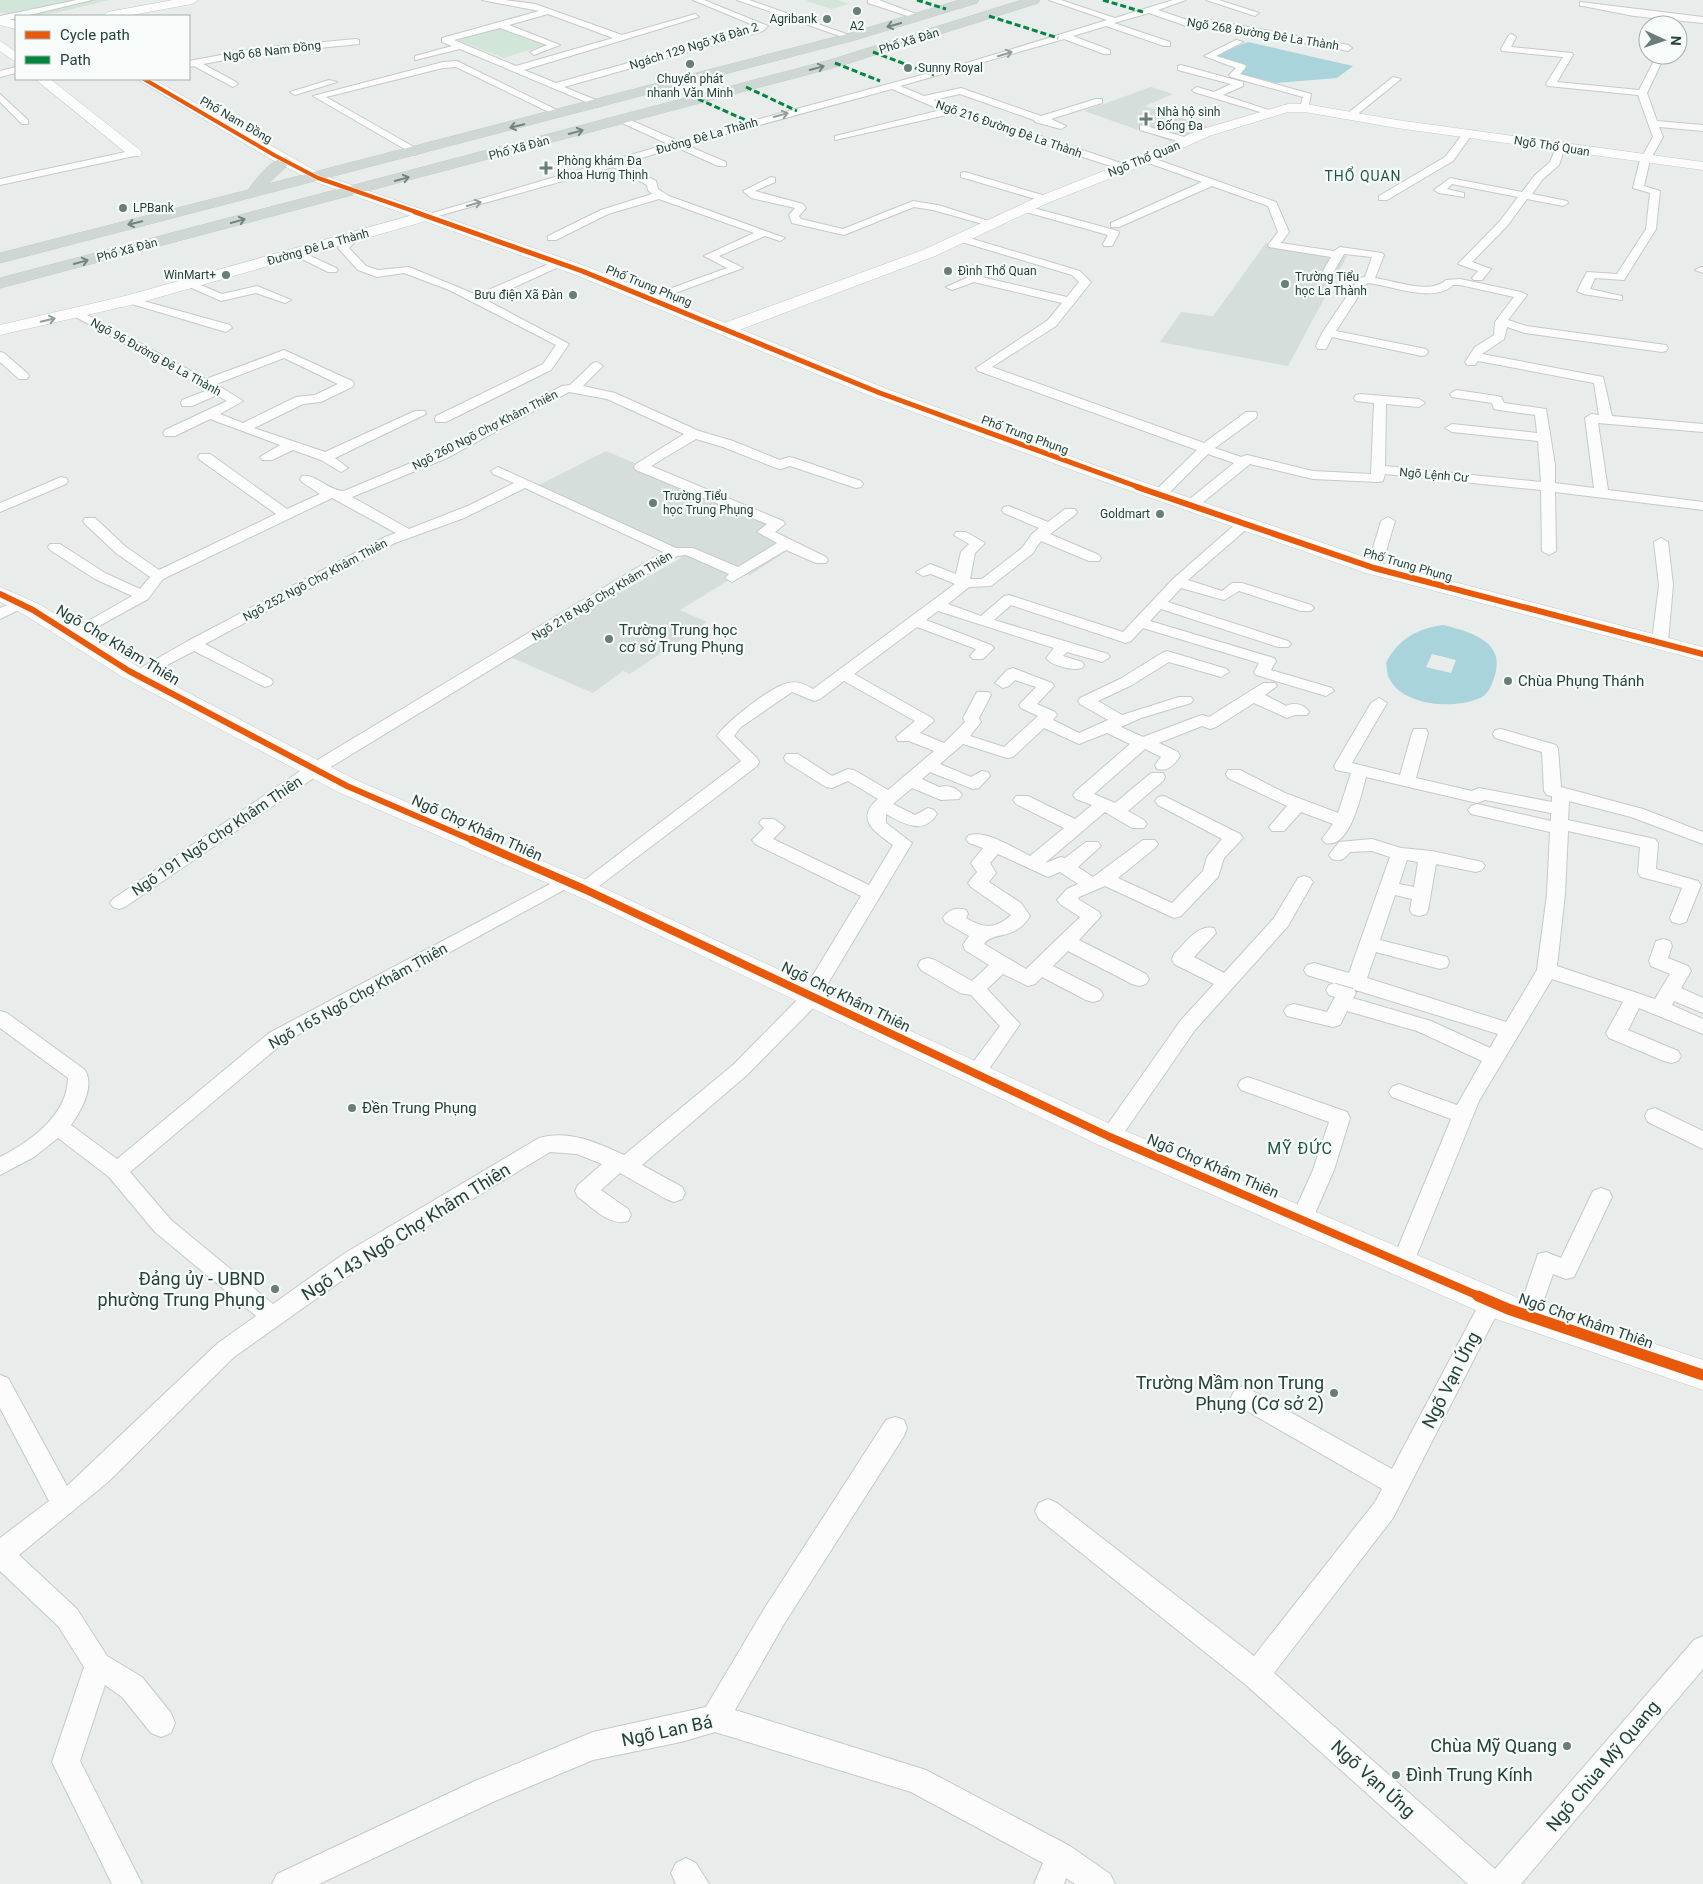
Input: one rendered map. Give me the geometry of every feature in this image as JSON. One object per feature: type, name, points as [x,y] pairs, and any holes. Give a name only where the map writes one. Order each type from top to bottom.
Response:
[{"type":"main road","name":"Phố Xã Đàn","points":[[0,258],[318,178],[598,104],[850,37],[974,0]]},
{"type":"main road","name":"Phố Xã Đàn","points":[[0,283],[835,63],[1034,0]]},
{"type":"main road","points":[[253,193],[265,178],[285,160]]},
{"type":"street","points":[[113,15],[192,0]]},
{"type":"street","points":[[0,20],[15,25]]},
{"type":"street","points":[[0,38],[15,34]]},
{"type":"street","points":[[0,45],[15,57]]},
{"type":"street","points":[[43,80],[135,153]]},
{"type":"street","name":"Phố Nam Đồng","points":[[146,80],[318,178],[354,191]]},
{"type":"street","name":"Ngõ Thổ Quan","points":[[725,329],[929,253],[1023,208],[1147,159],[1204,133],[1288,108],[1304,108],[1645,160],[1703,166]]},
{"type":"street","name":"Phố Trung Phụng","points":[[354,191],[559,263],[880,393],[1191,505],[1374,568],[1660,641],[1703,654]]},
{"type":"street","name":"Đường Đê La Thành","points":[[0,330],[129,300],[427,216]]},
{"type":"street","name":"Ngõ Chợ Khâm Thiên","points":[[7,604],[72,636],[136,675],[356,789],[575,885],[810,994],[1110,1137],[1492,1302],[1703,1375]]},
{"type":"lane","points":[[22,15],[88,0]]},
{"type":"lane","points":[[486,0],[532,6],[621,38]]},
{"type":"lane","name":"Ngách 129 Ngõ Xã Đàn 2","points":[[556,86],[760,29],[764,26],[697,0]]},
{"type":"lane","points":[[741,0],[850,37]]},
{"type":"lane","points":[[875,0],[871,1],[920,17]]},
{"type":"lane","points":[[1053,0],[1167,44]]},
{"type":"lane","name":"Đường Đê La Thành","points":[[427,216],[614,164],[677,144],[878,89],[900,85],[1124,17],[1138,19],[1150,10],[1182,0]]},
{"type":"lane","points":[[1210,0],[1255,13]]},
{"type":"lane","points":[[763,7],[780,2]]},
{"type":"lane","points":[[1579,13],[1587,5],[1703,20]]},
{"type":"lane","name":"Ngõ 268 Đường Đê La Thành","points":[[1150,10],[1195,26],[1209,24],[1348,48]]},
{"type":"lane","points":[[547,12],[445,40],[516,68],[598,104]]},
{"type":"lane","points":[[0,20],[15,17]]},
{"type":"lane","points":[[516,68],[695,17]]},
{"type":"lane","points":[[1138,19],[1196,34]]},
{"type":"lane","points":[[500,25],[556,45],[500,62]]},
{"type":"lane","points":[[1064,36],[1107,52]]},
{"type":"lane","points":[[1512,37],[1505,49],[1569,55],[1551,84],[1642,93]]},
{"type":"lane","name":"Ngõ 68 Nam Đồng","points":[[192,63],[258,52],[356,42]]},
{"type":"lane","points":[[1239,42],[1208,56],[1242,67],[1234,76],[1308,96],[1304,108]]},
{"type":"lane","points":[[405,62],[461,46]]},
{"type":"lane","points":[[466,61],[497,76],[500,84]]},
{"type":"lane","points":[[192,63],[233,84]]},
{"type":"lane","points":[[414,152],[318,96],[451,64],[461,65],[560,114]]},
{"type":"lane","points":[[1618,298],[1582,291],[1591,274],[1620,278],[1651,229],[1655,192],[1638,188],[1645,160],[1658,137],[1642,93],[1656,65]]},
{"type":"lane","points":[[1181,68],[1240,84],[1215,95]]},
{"type":"lane","points":[[0,74],[15,70]]},
{"type":"lane","points":[[295,92],[341,79]]},
{"type":"lane","points":[[1351,115],[1396,80]]},
{"type":"lane","name":"Ngõ 216 Đường Đê La Thành","points":[[900,85],[950,111],[1123,167]]},
{"type":"lane","points":[[1197,90],[1270,112]]},
{"type":"lane","points":[[924,99],[961,91],[1061,126]]},
{"type":"lane","points":[[0,97],[25,122]]},
{"type":"lane","points":[[1007,130],[1099,101]]},
{"type":"lane","points":[[330,110],[364,130],[380,132]]},
{"type":"lane","points":[[838,138],[950,111]]},
{"type":"lane","points":[[623,120],[722,164]]},
{"type":"lane","points":[[1654,124],[1703,128]]},
{"type":"lane","points":[[1143,128],[1188,141]]},
{"type":"lane","points":[[1383,198],[1448,160],[1468,133]]},
{"type":"lane","points":[[1478,278],[1485,269],[1464,264],[1504,223],[1539,177],[1555,163],[1560,147]]},
{"type":"lane","points":[[0,182],[135,153]]},
{"type":"lane","points":[[1147,159],[1272,204],[1284,232],[1273,245],[1338,255]]},
{"type":"lane","points":[[614,164],[652,184],[653,190],[661,195],[691,209],[780,238]]},
{"type":"lane","points":[[965,175],[1045,199]]},
{"type":"lane","points":[[771,180],[748,191],[756,196],[799,206],[801,208],[794,215],[796,221],[820,228],[844,232],[913,204],[934,207],[990,223]]},
{"type":"lane","points":[[1460,195],[1439,190],[1450,181],[1563,204]]},
{"type":"lane","points":[[1115,225],[1212,182]]},
{"type":"lane","points":[[552,238],[600,213],[626,203],[661,195]]},
{"type":"lane","points":[[1023,208],[1114,234],[1108,244]]},
{"type":"lane","points":[[651,299],[737,268],[710,256],[763,233]]},
{"type":"lane","points":[[354,238],[343,248],[362,268],[377,274],[405,269],[453,288],[561,342],[563,346],[547,367],[441,419]]},
{"type":"lane","points":[[959,238],[1076,273],[1085,282],[1052,323],[982,368],[1243,462]]},
{"type":"lane","points":[[1329,271],[1340,250],[1378,255],[1368,280]]},
{"type":"lane","points":[[298,253],[332,270]]},
{"type":"lane","points":[[476,300],[559,263]]},
{"type":"lane","points":[[952,287],[973,278],[1069,301]]},
{"type":"lane","points":[[1322,346],[1328,333],[1348,308],[1363,280],[1430,291],[1443,289],[1450,282],[1460,282],[1521,294],[1502,322],[1500,336],[1471,361]]},
{"type":"lane","points":[[189,283],[221,298],[257,289],[285,300]]},
{"type":"lane","points":[[129,300],[226,328]]},
{"type":"lane","name":"Ngõ 96 Đường Đê La Thành","points":[[76,313],[237,401],[170,433]]},
{"type":"lane","points":[[1502,322],[1525,329],[1662,348]]},
{"type":"lane","points":[[1328,333],[1422,352]]},
{"type":"lane","points":[[205,384],[284,354],[348,384],[317,399],[300,400],[243,428]]},
{"type":"lane","points":[[0,356],[23,376]]},
{"type":"lane","points":[[1471,361],[1598,380],[1603,391],[1602,410],[1606,419]]},
{"type":"lane","points":[[574,388],[597,366]]},
{"type":"lane","name":"Ngõ 260 Ngõ Chợ Khâm Thiên","points":[[72,636],[143,596],[158,576],[285,514],[333,494],[346,495],[442,455],[566,389],[574,388],[611,396],[694,434]]},
{"type":"lane","points":[[186,404],[217,391]]},
{"type":"lane","points":[[1456,394],[1498,400],[1498,406],[1541,412],[1548,466],[1549,551]]},
{"type":"lane","points":[[1360,398],[1419,403]]},
{"type":"lane","points":[[1379,469],[1380,400]]},
{"type":"lane","points":[[464,408],[496,426]]},
{"type":"lane","name":"Ngõ 96 Đường Đê La Thành","points":[[210,414],[243,428],[326,457]]},
{"type":"lane","points":[[341,468],[326,457],[420,414]]},
{"type":"lane","points":[[1160,494],[1205,449],[1252,415]]},
{"type":"lane","points":[[1602,494],[1591,418],[1703,428]]},
{"type":"lane","points":[[1452,428],[1543,438]]},
{"type":"lane","points":[[821,560],[785,544],[788,542],[764,532],[778,524],[641,467],[694,434],[728,444],[781,465],[790,461],[856,484]]},
{"type":"lane","points":[[266,457],[292,445]]},
{"type":"lane","points":[[205,457],[285,514]]},
{"type":"lane","name":"Ngõ Lệnh Cư","points":[[1243,462],[1247,459],[1313,475],[1378,478],[1379,469],[1547,486],[1703,506]]},
{"type":"lane","points":[[1191,505],[1243,462]]},
{"type":"lane","points":[[498,471],[674,552]]},
{"type":"lane","points":[[307,479],[408,534]]},
{"type":"lane","points":[[0,508],[61,481]]},
{"type":"lane","name":"Ngõ 252 Ngõ Chợ Khâm Thiên","points":[[136,675],[390,540],[469,511],[525,483]]},
{"type":"lane","points":[[1009,510],[1094,558]]},
{"type":"lane","points":[[923,572],[930,568],[964,582],[986,583],[1027,552],[1045,531],[1070,512]]},
{"type":"lane","points":[[90,521],[120,550],[158,576]]},
{"type":"lane","points":[[1374,568],[1388,521]]},
{"type":"lane","points":[[983,622],[1009,599],[1126,638],[1142,624],[1178,582],[1245,523]]},
{"type":"lane","points":[[946,750],[906,735],[926,721],[843,674],[964,582],[968,552],[978,543],[961,535]]},
{"type":"lane","points":[[1660,641],[1666,585],[1661,542]]},
{"type":"lane","name":"Ngõ 218 Ngõ Chợ Khâm Thiên","points":[[315,769],[674,552],[688,551],[736,575],[785,544]]},
{"type":"lane","points":[[55,547],[100,576],[143,596]]},
{"type":"lane","points":[[1178,582],[1226,595],[1280,613]]},
{"type":"lane","points":[[1226,595],[1237,586],[1306,608]]},
{"type":"lane","points":[[937,604],[983,622],[1102,657]]},
{"type":"lane","points":[[1159,604],[1283,644]]},
{"type":"lane","points":[[915,621],[986,648],[978,656]]},
{"type":"lane","points":[[1142,624],[1268,661],[1262,672],[1326,690]]},
{"type":"lane","points":[[193,644],[265,682]]},
{"type":"lane","points":[[1063,646],[1054,658],[1076,665]]},
{"type":"lane","points":[[1032,864],[1076,827],[1110,808],[1160,771],[1172,756],[1143,742],[1114,724],[1098,708],[1122,697],[1110,688],[1126,682],[1167,656],[1221,672]]},
{"type":"lane","points":[[960,738],[1007,753],[1049,715],[1026,705],[1046,686],[1013,673],[1004,683]]},
{"type":"lane","name":"Ngõ 165 Ngõ Chợ Khâm Thiên","points":[[117,1171],[276,1038],[575,885],[751,762],[726,736],[735,724],[788,688],[798,687],[814,696],[843,674]]},
{"type":"lane","points":[[1138,824],[1082,795],[1143,742],[1202,720],[1210,724],[1269,686]]},
{"type":"lane","points":[[620,1215],[586,1191],[740,1070],[810,994],[903,843],[878,826],[876,818],[879,807],[960,738],[972,722],[971,718],[983,695]]},
{"type":"lane","points":[[1254,696],[1287,713],[1294,708],[1302,712]]},
{"type":"lane","points":[[1043,721],[1079,739],[1114,724],[1185,700]]},
{"type":"lane","points":[[1379,703],[1342,766],[1477,798],[1479,793],[1560,814],[1649,842],[1647,873],[1692,885],[1679,918]]},
{"type":"lane","points":[[1407,782],[1420,733]]},
{"type":"lane","points":[[1403,1262],[1469,1100],[1496,1058],[1547,970],[1556,894],[1560,814],[1553,791],[1550,749],[1501,734]]},
{"type":"lane","points":[[792,758],[832,783],[848,774],[896,793],[930,802],[947,795]]},
{"type":"lane","points":[[929,765],[973,784],[982,776]]},
{"type":"lane","name":"Ngõ 191 Ngõ Chợ Khâm Thiên","points":[[119,903],[315,769]]},
{"type":"lane","points":[[1360,770],[1335,847],[1366,847],[1372,845],[1398,851],[1400,854],[1476,866]]},
{"type":"lane","points":[[1234,774],[1298,804],[1344,822]]},
{"type":"lane","points":[[896,793],[916,822],[928,814]]},
{"type":"lane","points":[[1022,800],[1076,827]]},
{"type":"lane","points":[[975,839],[995,846],[1048,871],[1061,863],[1098,882],[1174,912],[1212,873],[1212,865],[1216,855],[1234,838],[1164,801]]},
{"type":"lane","points":[[1278,827],[1298,804]]},
{"type":"lane","points":[[1477,810],[1560,814],[1637,813],[1703,838]]},
{"type":"lane","points":[[768,823],[776,827],[761,840],[872,894]]},
{"type":"lane","points":[[995,846],[980,862],[987,873],[977,883],[1015,907],[1021,916],[1007,929],[983,932],[972,945],[1028,979],[1092,916],[1066,900],[1072,893],[1098,882],[1149,844]]},
{"type":"lane","points":[[1066,867],[1092,846]]},
{"type":"lane","points":[[1356,982],[1400,854]]},
{"type":"lane","points":[[1389,888],[1420,903],[1428,857]]},
{"type":"lane","points":[[1110,1137],[1188,1025],[1281,922],[1304,882]]},
{"type":"lane","points":[[959,914],[952,918],[981,935]]},
{"type":"lane","points":[[1206,933],[1181,959],[1226,982]]},
{"type":"lane","points":[[1066,942],[1140,979]]},
{"type":"lane","points":[[1369,944],[1440,962]]},
{"type":"lane","points":[[1663,946],[1658,961],[1680,971],[1664,999]]},
{"type":"lane","points":[[928,965],[968,988],[977,988],[1001,964]]},
{"type":"lane","points":[[1040,968],[1093,995]]},
{"type":"lane","points":[[1314,970],[1512,1031]]},
{"type":"lane","points":[[1547,970],[1634,999],[1664,999],[1703,1006]]},
{"type":"lane","points":[[975,1074],[1010,1024],[981,996],[977,988]]},
{"type":"lane","points":[[1294,1011],[1333,1020],[1339,996],[1424,1026],[1449,1039],[1496,1058]]},
{"type":"lane","points":[[1634,999],[1616,1033],[1671,1056]]},
{"type":"lane","points":[[1664,999],[1703,1027]]},
{"type":"lane","points":[[0,1018],[78,1075],[80,1087],[77,1099],[68,1114],[57,1126],[20,1158],[0,1168]]},
{"type":"lane","points":[[1248,1085],[1340,1118],[1334,1145],[1302,1219]]},
{"type":"lane","points":[[1399,1092],[1463,1115]]},
{"type":"lane","points":[[1655,1116],[1703,1141]]},
{"type":"lane","points":[[57,1126],[117,1171],[163,1226],[272,1317]]},
{"type":"lane","name":"Ngõ 143 Ngõ Chợ Khâm Thiên","points":[[98,1665],[68,1618],[0,1554],[99,1474],[226,1350],[353,1260],[546,1144],[567,1142],[622,1164],[674,1193]]},
{"type":"lane","points":[[1528,1316],[1546,1261],[1566,1270],[1601,1198]]},
{"type":"lane","name":"Ngõ Vạn Ứng","points":[[1256,1675],[1384,1510],[1492,1302]]},
{"type":"lane","points":[[0,1384],[64,1504]]},
{"type":"lane","points":[[1243,1397],[1397,1485]]},
{"type":"lane","points":[[715,1718],[775,1615],[895,1428]]},
{"type":"lane","name":"Ngõ Vạn Ứng","points":[[1048,1511],[1256,1675],[1490,1884]]},
{"type":"lane","name":"Ngõ Chùa Mỹ Quang","points":[[1502,1884],[1703,1648]]},
{"type":"lane","points":[[127,1884],[66,1762],[98,1665],[132,1687],[161,1723]]},
{"type":"lane","name":"Ngõ Lan Bá","points":[[287,1884],[485,1791],[593,1746],[681,1728],[715,1718],[916,1780],[1060,1856],[1100,1884]]},
{"type":"lane","points":[[1049,1884],[1060,1856]]},
{"type":"shaded area","name":"Nhà hộ sinh Đống Đa","points":[[1151,87],[1173,94],[1145,106],[1210,127],[1173,142],[1084,111]]},
{"type":"shaded area","name":"Trường Tiểu học La Thành","points":[[1266,243],[1347,256],[1288,366],[1160,342],[1181,312],[1213,316]]},
{"type":"shaded area","points":[[606,451],[774,521],[758,532],[793,547],[750,575],[742,572],[680,610],[707,622],[630,674],[623,671],[593,693],[508,656],[681,558],[539,485]]},
{"type":"green space","points":[[0,0],[109,0],[54,13],[13,15],[0,12]]},
{"type":"green space","points":[[837,0],[849,4],[831,9],[806,1]]},
{"type":"green space","points":[[498,28],[545,45],[504,58],[457,40]]},
{"type":"water","points":[[1248,42],[1353,66],[1337,78],[1276,83],[1241,74],[1247,66],[1214,56]]},
{"type":"water","points":[[1443,625],[1473,634],[1490,646],[1495,654],[1497,663],[1495,675],[1487,693],[1482,697],[1458,704],[1431,703],[1406,695],[1396,688],[1389,678],[1386,663],[1391,654],[1403,641],[1417,632]],"holes":[[[1432,654],[1456,660],[1451,673],[1426,667]]]},
{"type":"marked path","points":[[917,0],[946,9]]},
{"type":"marked path","points":[[1103,0],[1143,12]]},
{"type":"marked path","points":[[989,16],[1058,38]]},
{"type":"marked path","points":[[873,52],[934,75]]},
{"type":"marked path","points":[[835,63],[880,81]]},
{"type":"marked path","points":[[746,87],[797,111]]},
{"type":"marked path","points":[[698,99],[752,123]]},
{"type":"cycle path","points":[[146,80],[274,155],[318,178],[582,271],[880,393],[1098,473],[1374,568],[1660,641],[1703,654]]},
{"type":"cycle path","points":[[0,594],[33,610],[129,671],[347,786],[584,889],[1110,1137],[1508,1309],[1703,1375]]},
{"type":"place","name":"A2","points":[[857,11]]},
{"type":"place","name":"Agribank","points":[[827,19]]},
{"type":"place","name":"Chuyển phát nhanh Văn Minh","points":[[690,64]]},
{"type":"place","name":"Sunny Royal","points":[[908,68]]},
{"type":"place","name":"Nhà hộ sinh Đống Đa","points":[[1146,119]]},
{"type":"place","name":"Phòng khám Đa khoa Hưng Thịnh","points":[[546,168]]},
{"type":"place","name":"LPBank","points":[[123,208]]},
{"type":"place","name":"Đình Thổ Quan","points":[[948,271]]},
{"type":"place","name":"WinMart+","points":[[226,275]]},
{"type":"place","name":"Trường Tiểu học La Thành","points":[[1285,284]]},
{"type":"place","name":"Bưu điện Xã Đàn","points":[[573,295]]},
{"type":"place","name":"Trường Tiểu học Trung Phụng","points":[[653,503]]},
{"type":"place","name":"Goldmart","points":[[1160,514]]},
{"type":"place","name":"Trường Trung học cơ sở Trung Phụng","points":[[609,639]]},
{"type":"place","name":"Chùa Phụng Thánh","points":[[1508,681]]},
{"type":"place","name":"Đền Trung Phụng","points":[[352,1108]]},
{"type":"place","name":"Đảng ủy - UBND phường Trung Phụng","points":[[275,1289]]},
{"type":"place","name":"Trường Mầm non Trung Phụng (Cơ sở 2)","points":[[1334,1393]]},
{"type":"place","name":"Chùa Mỹ Quang","points":[[1567,1746]]},
{"type":"place","name":"Đình Trung Kính","points":[[1396,1775]]},
{"type":"district","name":"THỔ QUAN","points":[[1363,176]]},
{"type":"district","name":"MỸ ĐỨC","points":[[1300,1148]]}]
